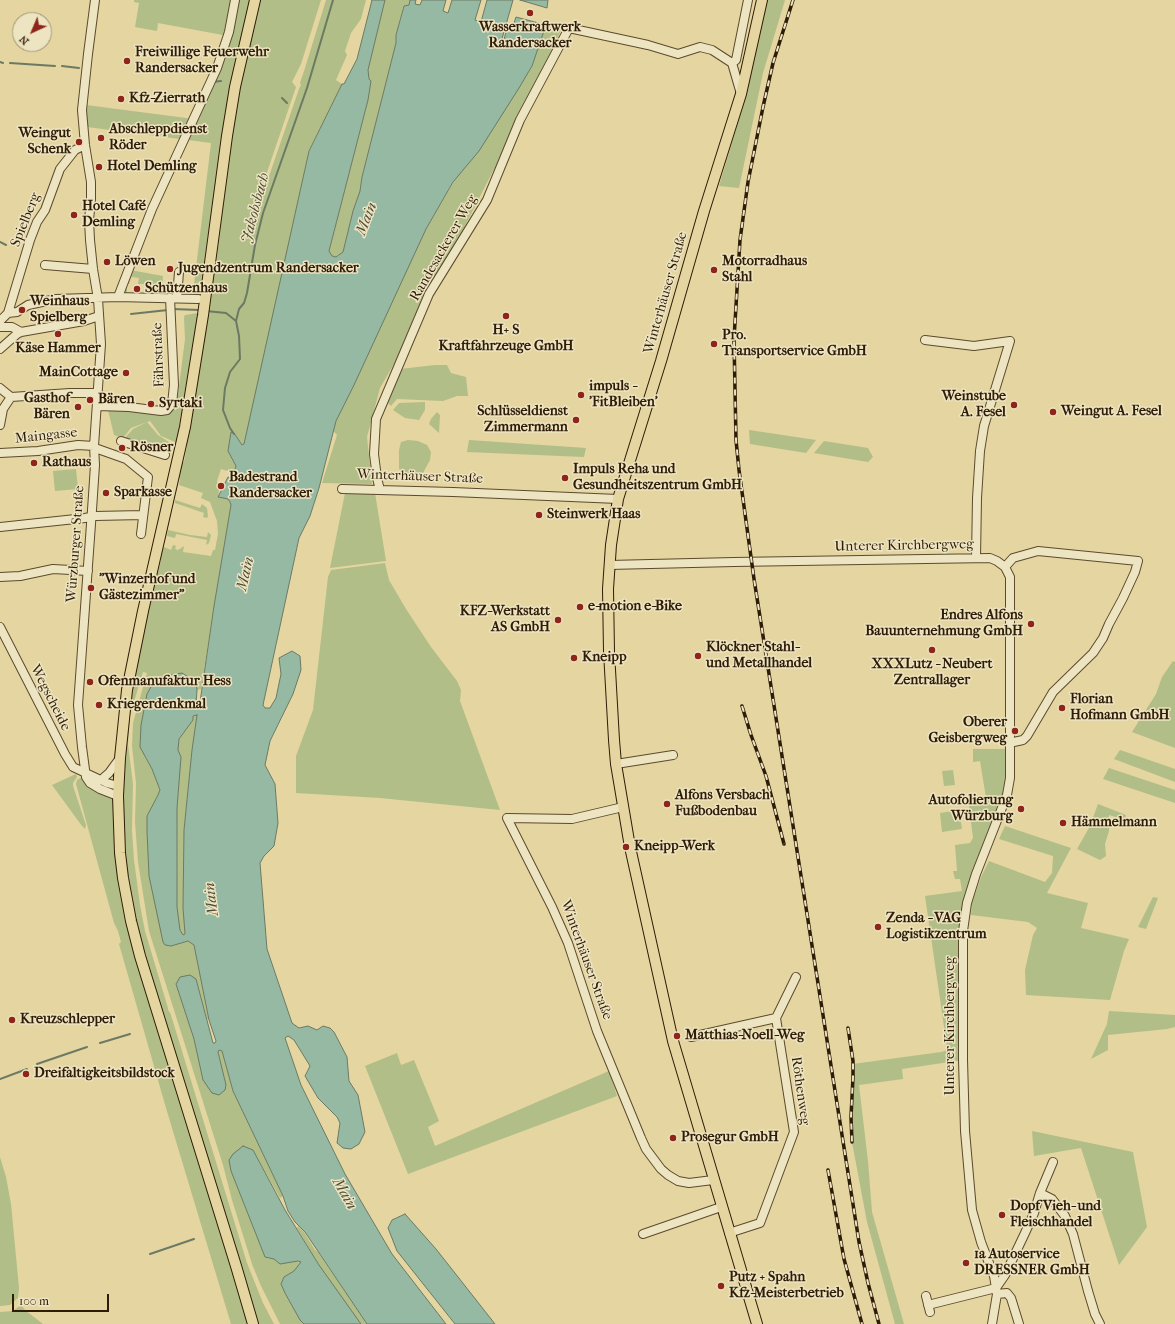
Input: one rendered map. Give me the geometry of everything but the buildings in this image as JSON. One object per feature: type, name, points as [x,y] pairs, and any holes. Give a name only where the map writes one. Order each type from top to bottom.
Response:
[{"type":"main road","points":[[253,1324],[140,956],[131,921],[121,859],[118,791],[127,690],[143,611],[185,427],[203,315],[201,298],[235,87],[255,0]]},
{"type":"main road","name":"Winterhäuser Straße","points":[[757,1324],[673,1042],[630,847],[616,764],[609,652],[609,565],[618,499],[661,361],[704,211],[741,94],[762,0]]},
{"type":"street","name":"Würzburger Straße","points":[[95,0],[82,110],[85,145],[91,182],[89,220],[93,269],[98,298],[101,344],[96,406],[94,447],[95,465],[78,693],[79,722],[86,777],[94,786],[105,792],[118,791]]},
{"type":"street","points":[[118,297],[155,203],[211,82],[224,50],[235,0]]},
{"type":"street","points":[[741,94],[732,63],[736,60],[748,0]]},
{"type":"street","name":"Randesackerer Weg","points":[[380,490],[374,454],[376,420],[429,294],[487,200],[520,120],[569,28],[648,45],[678,54],[700,47],[712,50],[732,63]]},
{"type":"street","name":"Spielberg","points":[[1,323],[8,313],[30,240],[37,222],[45,210],[60,169],[75,150],[85,145]]},
{"type":"street","points":[[70,155],[87,158]]},
{"type":"street","points":[[44,264],[93,269]]},
{"type":"street","name":"Fährstraße","points":[[96,406],[129,407],[161,411],[168,410],[172,404],[174,385],[170,308],[179,272]]},
{"type":"street","points":[[8,313],[17,312],[33,304],[56,299],[118,297],[201,298]]},
{"type":"street","points":[[0,348],[16,334],[21,332],[84,321],[99,316]]},
{"type":"street","points":[[1,323],[21,332]]},
{"type":"street","points":[[925,340],[974,346],[1010,341],[984,426],[980,451],[977,498],[976,558]]},
{"type":"street","points":[[0,388],[11,397],[70,393],[98,393]]},
{"type":"street","points":[[0,425],[3,409],[11,397]]},
{"type":"street","points":[[122,441],[165,455]]},
{"type":"street","name":"Maingasse","points":[[0,453],[38,452],[78,445],[94,447],[126,459],[148,477],[143,515]]},
{"type":"street","name":"Winterhäuser Straße","points":[[342,489],[458,492],[618,499]]},
{"type":"street","points":[[0,527],[85,518],[91,516],[143,515],[141,534]]},
{"type":"street","points":[[1005,567],[1013,558],[1038,551],[1138,560],[1135,572],[1103,638],[1093,653],[1053,692],[1027,736],[1023,740],[1009,743]]},
{"type":"street","name":"Unterer Kirchbergweg","points":[[609,565],[990,558],[1005,567],[1010,577],[1010,778],[1007,795],[966,903],[963,931],[964,1096],[969,1186],[972,1210],[981,1242],[994,1276],[996,1291]]},
{"type":"street","points":[[0,577],[20,576],[53,570],[88,571]]},
{"type":"street","name":"Wegscheide","points":[[0,627],[3,641],[67,759],[76,769],[86,772]]},
{"type":"street","points":[[616,764],[673,755]]},
{"type":"street","points":[[101,780],[109,773],[120,758]]},
{"type":"street","points":[[86,772],[118,791]]},
{"type":"street","name":"Winterhäuser Straße","points":[[624,807],[572,819],[506,818],[552,907],[568,943],[598,1031],[646,1149],[661,1170],[678,1181],[689,1183],[713,1180]]},
{"type":"street","points":[[691,1037],[776,1018],[796,977]]},
{"type":"street","name":"Röthenweg","points":[[729,1233],[760,1223],[794,1132],[776,1018]]},
{"type":"street","points":[[992,1324],[996,1291],[1025,1234],[1052,1162]]},
{"type":"street","points":[[1040,1193],[1052,1199],[1065,1216],[1073,1234],[1088,1291],[1095,1314],[1100,1324]]},
{"type":"street","points":[[643,1234],[722,1207]]},
{"type":"street","points":[[926,1296],[929,1309],[996,1291],[1007,1293],[1012,1298],[1019,1324]]},
{"type":"shaded area","points":[[134,0],[250,0],[235,64],[225,120],[199,296],[193,293],[211,143],[87,127],[86,105],[194,119],[228,36],[158,23],[157,31],[135,27],[139,3],[134,2]]},
{"type":"shaded area","points":[[258,0],[321,0],[301,64],[292,82],[296,87],[264,181],[267,182],[301,85],[300,83],[326,0],[366,0],[361,19],[351,33],[345,51],[347,55],[336,80],[342,84],[309,150],[245,444],[242,445],[234,434],[231,433],[228,451],[236,466],[234,473],[221,469],[217,481],[219,490],[218,497],[228,499],[231,505],[201,689],[197,690],[196,682],[182,673],[145,757],[152,769],[160,790],[147,816],[147,831],[149,876],[165,945],[171,946],[188,941],[194,945],[209,1020],[207,1019],[196,979],[176,984],[194,1039],[203,1080],[226,1085],[218,1052],[219,1050],[222,1051],[233,1091],[283,1196],[280,1198],[253,1150],[231,1171],[265,1257],[301,1262],[294,1271],[284,1277],[281,1284],[304,1324],[280,1324],[252,1264],[232,1200],[223,1165],[149,931],[138,862],[135,822],[136,783],[132,746],[133,723],[147,673],[143,672],[130,715],[128,744],[133,784],[132,831],[134,860],[145,931],[247,1263],[263,1303],[274,1324],[257,1324],[144,956],[129,889],[124,829],[124,759],[130,690],[153,585],[161,560],[161,547],[171,550],[173,545],[176,546],[175,549],[178,550],[184,546],[183,552],[211,556],[213,550],[215,550],[218,534],[217,521],[210,502],[201,498],[203,493],[179,485],[180,479],[178,478],[181,462],[184,462],[187,446],[161,436],[150,421],[131,428],[123,438],[114,435],[108,410],[176,410],[185,339],[184,317],[185,315],[198,313],[179,426],[191,429],[189,428],[203,329],[207,323],[211,297],[209,292],[216,263],[236,101]]},
{"type":"shaded area","points":[[385,0],[410,0],[409,5],[403,7],[396,35],[396,43],[362,177],[360,191],[353,211],[343,252],[336,257],[332,256],[329,251],[368,100],[371,81],[369,79],[368,70]]},
{"type":"shaded area","points":[[767,0],[785,0],[763,73],[739,188],[719,186],[741,112]]},
{"type":"shaded area","points":[[546,25],[561,30],[513,139],[493,171],[398,357],[380,388],[367,437],[372,484],[322,483],[337,435],[327,424],[426,229],[453,183],[475,139],[502,108],[530,70]]},
{"type":"shaded area","points":[[130,270],[163,276],[162,294],[147,295],[146,284],[138,284],[139,278],[131,277],[129,284],[127,284],[127,295],[125,295],[125,284]]},
{"type":"shaded area","points":[[447,365],[451,373],[466,377],[468,396],[457,396],[443,401],[397,399],[391,406],[387,402],[400,369]]},
{"type":"shaded area","points":[[425,402],[425,410],[419,420],[405,418],[393,410],[399,403]]},
{"type":"shaded area","points":[[437,412],[440,415],[439,433],[429,424]]},
{"type":"shaded area","points":[[147,422],[158,435],[172,444],[170,454],[124,439],[133,429]]},
{"type":"shaded area","points":[[749,430],[816,440],[806,453],[750,444]]},
{"type":"shaded area","points":[[408,440],[418,441],[427,445],[431,452],[430,460],[423,473],[405,473],[399,469],[399,450],[401,442]]},
{"type":"shaded area","points":[[469,440],[586,448],[584,457],[467,452]]},
{"type":"shaded area","points":[[824,441],[868,448],[873,457],[868,462],[814,453]]},
{"type":"shaded area","points":[[76,469],[78,489],[55,491],[53,471]]},
{"type":"shaded area","points":[[345,493],[375,493],[386,561],[330,568]]},
{"type":"shaded area","points":[[175,500],[200,508],[202,504],[207,508],[207,518],[203,517],[204,513],[175,503]]},
{"type":"shaded area","points":[[168,530],[207,537],[208,532],[211,535],[209,543],[206,545],[207,540],[176,534],[175,538],[167,536]]},
{"type":"shaded area","points":[[385,563],[389,580],[406,609],[431,647],[457,681],[461,690],[460,701],[500,810],[380,798],[296,793],[296,756],[313,710],[328,577],[331,570]]},
{"type":"shaded area","points":[[1173,661],[1175,662],[1175,748],[1132,732],[1156,694],[1162,677]]},
{"type":"shaded area","points":[[198,715],[192,750],[184,830],[183,908],[185,934],[183,935],[180,930],[177,907],[177,808],[181,757],[178,750],[179,739],[193,720],[193,716]]},
{"type":"shaded area","points":[[973,749],[1009,749],[1010,778],[967,903],[963,1060],[902,1069],[903,1079],[859,1085],[868,1161],[872,1212],[904,1324],[895,1324],[867,1222],[852,1142],[851,1117],[853,1064],[941,1052],[945,1051],[947,1047],[925,896],[962,891],[960,879],[955,879],[953,871],[957,871],[955,845],[970,843],[973,838],[969,806],[987,804],[980,761],[973,762]]},
{"type":"shaded area","points":[[1120,750],[1175,769],[1175,782],[1114,759]]},
{"type":"shaded area","points":[[1109,768],[1175,790],[1175,803],[1103,779]]},
{"type":"shaded area","points":[[953,770],[955,785],[944,786],[942,771]]},
{"type":"shaded area","points":[[76,774],[77,777],[73,783],[73,786],[86,825],[85,829],[52,785]]},
{"type":"shaded area","points":[[82,777],[114,799],[117,857],[250,1324],[231,1324],[166,1108],[119,944],[121,942],[114,923],[76,784],[77,780]]},
{"type":"shaded area","points":[[1098,804],[1126,815],[1125,820],[1109,815],[1109,831],[1105,844],[1106,856],[1100,860],[1077,849],[1090,826]]},
{"type":"shaded area","points":[[959,810],[962,829],[942,832],[940,813]]},
{"type":"shaded area","points":[[1005,826],[1071,848],[1047,893],[1088,903],[1081,928],[1129,939],[1124,951],[1110,1000],[1026,995],[1025,970],[1033,935],[1037,928],[1028,922],[971,915],[972,903],[981,877],[989,861],[1045,882],[1052,873],[1053,856],[999,839]]},
{"type":"shaded area","points":[[1153,897],[1158,898],[1146,929],[1138,927]]},
{"type":"shaded area","points":[[1109,1011],[1175,1015],[1175,1027],[1108,1035],[1108,1050],[1091,1059],[1107,1024]]},
{"type":"shaded area","points":[[397,1053],[401,1065],[414,1060],[439,1121],[428,1127],[435,1146],[609,1071],[617,1096],[408,1174],[365,1066]]},
{"type":"shaded area","points":[[1032,1131],[1133,1152],[1147,1227],[1119,1265],[1081,1148],[1034,1156]]},
{"type":"shaded area","points":[[0,1157],[6,1177],[11,1204],[19,1288],[18,1298],[10,1305],[0,1306]]},
{"type":"shaded area","points":[[298,1226],[304,1232],[367,1324],[361,1324],[355,1317],[319,1265],[297,1228]]},
{"type":"shaded area","points":[[21,1305],[43,1324],[0,1324],[0,1312],[13,1311]]},
{"type":"water","name":"Main","points":[[372,0],[385,0],[368,70],[369,79],[371,81],[368,100],[329,251],[332,256],[336,257],[343,252],[353,211],[360,191],[362,177],[404,6],[409,5],[410,0],[416,0],[415,4],[420,5],[422,0],[446,0],[443,11],[448,13],[452,0],[481,0],[475,20],[481,22],[487,0],[513,0],[500,46],[502,47],[507,28],[513,26],[516,17],[546,25],[532,66],[479,151],[453,182],[426,229],[336,421],[319,488],[310,516],[299,538],[263,705],[265,708],[270,708],[276,698],[281,674],[279,658],[292,651],[300,656],[301,670],[293,694],[270,741],[265,765],[275,784],[278,823],[274,846],[264,856],[260,863],[267,949],[292,1023],[299,1028],[308,1026],[317,1030],[323,1026],[330,1028],[334,1032],[347,1057],[349,1081],[358,1095],[365,1132],[359,1144],[351,1149],[343,1148],[337,1143],[340,1123],[337,1117],[318,1098],[305,1076],[310,1066],[294,1040],[288,1036],[285,1038],[301,1085],[345,1174],[392,1254],[446,1324],[367,1324],[305,1232],[295,1222],[288,1211],[283,1196],[233,1091],[222,1051],[219,1050],[218,1052],[226,1085],[225,1090],[219,1095],[212,1093],[203,1080],[194,1039],[176,984],[180,977],[190,975],[196,979],[213,1043],[215,1043],[216,1041],[209,1020],[194,945],[188,941],[171,946],[165,945],[163,942],[149,876],[147,816],[160,790],[152,769],[140,747],[141,725],[147,694],[153,683],[164,676],[182,673],[196,682],[196,704],[199,704],[200,702],[231,505],[228,499],[218,497],[228,477],[234,479],[236,474],[234,473],[236,466],[228,451],[231,432],[234,433],[242,445],[244,444],[309,151],[342,84],[344,84],[357,59]],"holes":[[[197,715],[184,830],[183,908],[185,934],[183,935],[180,930],[177,907],[177,808],[181,757],[178,750],[179,739],[193,720],[193,716]]]},
{"type":"water","points":[[520,0],[548,0],[547,8]]},
{"type":"water","points":[[243,1146],[253,1150],[285,1210],[319,1265],[361,1324],[304,1324],[300,1320],[281,1284],[284,1277],[294,1271],[301,1262],[298,1261],[280,1264],[274,1259],[265,1257],[231,1171],[229,1160],[233,1154]]},
{"type":"water","points":[[405,1214],[436,1249],[495,1324],[455,1324],[397,1251],[388,1228],[392,1220]]},
{"type":"waterway","name":"Jakobsbach","points":[[234,434],[223,410],[225,388],[230,372],[240,359],[239,336],[236,321],[239,309],[244,303],[247,293],[255,245],[263,213],[307,88],[333,0]]},
{"type":"waterway","points":[[10,63],[55,66]]},
{"type":"waterway","points":[[62,66],[79,68]]},
{"type":"waterway","points":[[212,82],[221,81]]},
{"type":"waterway","points":[[282,98],[287,103]]},
{"type":"waterway","points":[[0,242],[6,245]]},
{"type":"waterway","points":[[172,309],[200,310]]},
{"type":"waterway","points":[[131,314],[168,310]]},
{"type":"waterway","points":[[206,311],[226,313],[236,321]]},
{"type":"waterway","points":[[100,1043],[130,1034]]},
{"type":"waterway","points":[[37,1064],[87,1047]]},
{"type":"waterway","points":[[0,1079],[27,1069]]},
{"type":"waterway","points":[[150,1254],[194,1239]]},
{"type":"railway","points":[[793,0],[773,63],[763,107],[748,182],[740,240],[734,339],[736,440],[754,579],[859,1242],[879,1324]]},
{"type":"railway","points":[[742,706],[766,776],[784,844]]},
{"type":"railway","points":[[848,1028],[853,1061],[851,1117],[852,1142]]},
{"type":"railway","points":[[828,1170],[844,1259],[862,1324]]},
{"type":"place","name":"Wasserkraftwerk Randersacker","points":[[530,13]]},
{"type":"place","name":"Freiwillige Feuerwehr Randersacker","points":[[127,61]]},
{"type":"place","name":"Kfz-Zierrath","points":[[121,99]]},
{"type":"place","name":"Abschleppdienst Röder","points":[[101,138]]},
{"type":"place","name":"Weingut Schenk","points":[[79,142]]},
{"type":"place","name":"Hotel Demling","points":[[99,167]]},
{"type":"place","name":"Hotel Café Demling","points":[[74,215]]},
{"type":"place","name":"Löwen","points":[[107,262]]},
{"type":"place","name":"Jugendzentrum Randersacker","points":[[170,269]]},
{"type":"place","name":"Motorradhaus Stahl","points":[[714,270]]},
{"type":"place","name":"Schützenhaus","points":[[137,289]]},
{"type":"place","name":"Weinhaus Spielberg","points":[[22,310]]},
{"type":"place","name":"H+ S Kraftfahrzeuge GmbH","points":[[506,316]]},
{"type":"place","name":"Käse Hammer","points":[[58,334]]},
{"type":"place","name":"Pro. Transportservice GmbH","points":[[714,344]]},
{"type":"place","name":"MainCottage","points":[[126,373]]},
{"type":"place","name":"impuls - 'FitBleiben'","points":[[581,395]]},
{"type":"place","name":"Bären","points":[[90,400]]},
{"type":"place","name":"Syrtaki","points":[[151,404]]},
{"type":"place","name":"Weinstube A. Fesel","points":[[1014,405]]},
{"type":"place","name":"Gasthof Bären","points":[[78,407]]},
{"type":"place","name":"Weingut A. Fesel","points":[[1053,412]]},
{"type":"place","name":"Schlüsseldienst Zimmermann","points":[[576,420]]},
{"type":"place","name":"Rösner","points":[[122,448]]},
{"type":"place","name":"Rathaus","points":[[34,463]]},
{"type":"place","name":"Impuls Reha und Gesundheitszentrum GmbH","points":[[565,478]]},
{"type":"place","name":"Badestrand Randersacker","points":[[221,486]]},
{"type":"place","name":"Sparkasse","points":[[106,493]]},
{"type":"place","name":"Steinwerk Haas","points":[[539,515]]},
{"type":"place","name":"\"Winzerhof und Gästezimmer\"","points":[[91,588]]},
{"type":"place","name":"e-motion e-Bike","points":[[580,607]]},
{"type":"place","name":"KFZ-Werkstatt AS GmbH","points":[[558,620]]},
{"type":"place","name":"Endres Alfons Bauunternehmung GmbH","points":[[1031,624]]},
{"type":"place","name":"XXXLutz - Neubert Zentrallager","points":[[932,650]]},
{"type":"place","name":"Klöckner Stahl- und Metallhandel","points":[[698,656]]},
{"type":"place","name":"Kneipp","points":[[574,658]]},
{"type":"place","name":"Ofenmanufaktur Hess","points":[[90,682]]},
{"type":"place","name":"Kriegerdenkmal","points":[[99,705]]},
{"type":"place","name":"Florian Hofmann GmbH","points":[[1062,708]]},
{"type":"place","name":"Oberer Geisbergweg","points":[[1015,731]]},
{"type":"place","name":"Alfons Versbach Fußbodenbau","points":[[667,804]]},
{"type":"place","name":"Autofolierung Würzburg","points":[[1021,809]]},
{"type":"place","name":"Hämmelmann","points":[[1063,823]]},
{"type":"place","name":"Kneipp-Werk","points":[[626,847]]},
{"type":"place","name":"Zenda - VAG Logistikzentrum","points":[[878,927]]},
{"type":"place","name":"Kreuzschlepper","points":[[12,1020]]},
{"type":"place","name":"Matthias-Noell-Weg","points":[[677,1036]]},
{"type":"place","name":"Dreifaltigkeitsbildstock","points":[[26,1074]]},
{"type":"place","name":"Prosegur GmbH","points":[[673,1138]]},
{"type":"place","name":"Dopf Vieh- und Fleischhandel","points":[[1002,1215]]},
{"type":"place","name":"1a Autoservice DRESSNER GmbH","points":[[966,1263]]},
{"type":"place","name":"Putz + Spahn Kfz-Meisterbetrieb","points":[[721,1286]]}]
